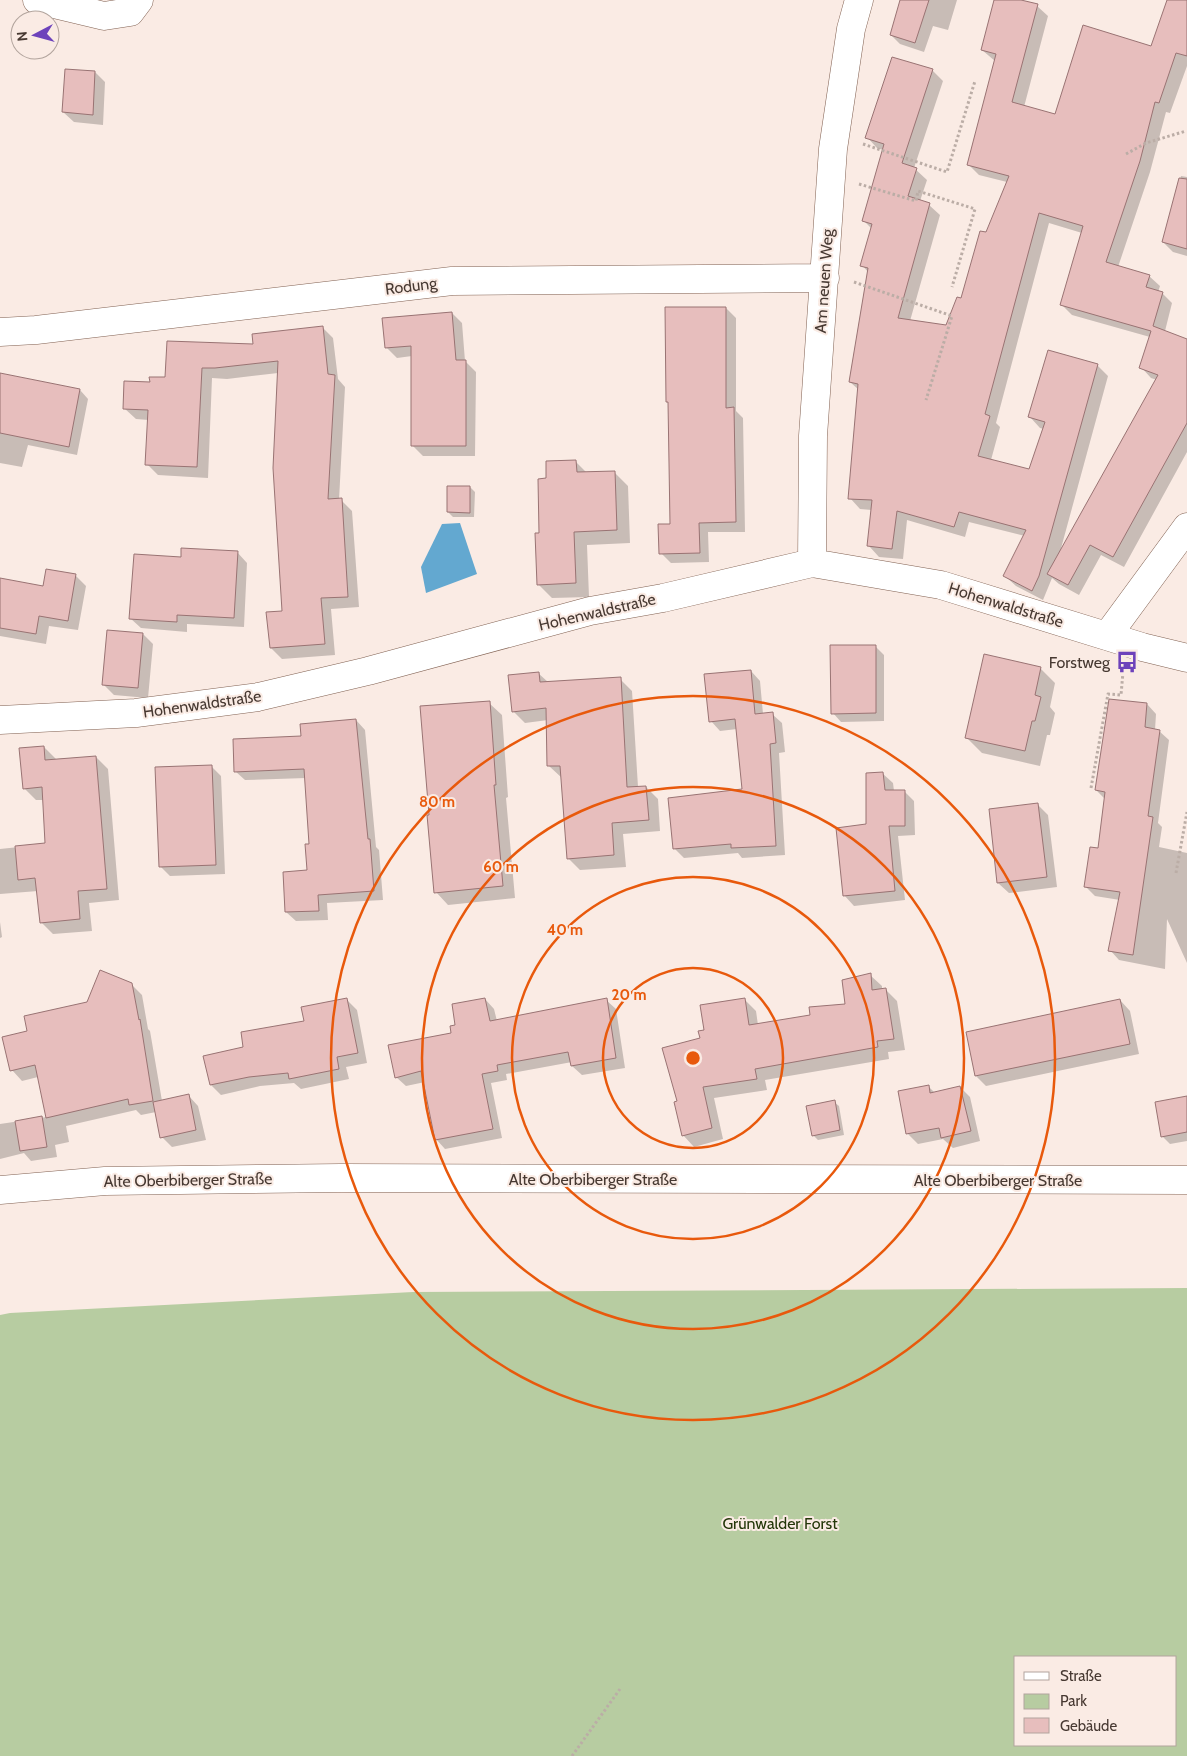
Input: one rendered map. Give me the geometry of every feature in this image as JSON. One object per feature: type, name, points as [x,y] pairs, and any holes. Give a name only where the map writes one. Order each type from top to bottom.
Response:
[{"type":"street","points":[[37,0],[104,16],[130,12],[139,0]]},
{"type":"street","name":"Am neuen Weg","points":[[812,563],[813,436],[834,134],[851,29],[859,0]]},
{"type":"street","name":"Rodung","points":[[0,332],[56,328],[452,281],[825,275]]},
{"type":"street","points":[[1117,639],[1187,527]]},
{"type":"street","name":"Hohenwaldstraße","points":[[0,720],[136,713],[258,697],[368,671],[590,611],[662,598],[812,563],[941,585],[1117,639],[1187,658]]},
{"type":"street","name":"Alte Oberbiberger Straße","points":[[0,1190],[105,1181],[342,1178],[1187,1180]]},
{"type":"path","points":[[834,134],[947,172],[975,81]]},
{"type":"path","points":[[1126,154],[1146,143],[1186,131]]},
{"type":"path","points":[[832,177],[916,201],[918,190],[975,209],[952,287]]},
{"type":"path","points":[[825,275],[952,316],[926,400]]},
{"type":"path","points":[[1091,788],[1108,694],[1120,695],[1117,639]]},
{"type":"path","points":[[1176,873],[1187,812]]},
{"type":"path","points":[[572,1756],[620,1689]]},
{"type":"green space","name":"Grünwalder Forst","points":[[1187,1288],[1187,1756],[0,1756],[0,1315],[413,1292]]},
{"type":"water","points":[[460,523],[477,574],[426,593],[421,567],[442,524]]},
{"type":"building","points":[[900,0],[929,0],[915,43],[890,35]]},
{"type":"building","points":[[994,0],[1021,0],[1038,4],[1012,102],[1055,114],[1083,25],[1151,46],[1167,0],[1187,0],[1187,56],[1176,53],[1159,103],[1155,102],[1140,161],[1106,262],[1150,275],[1146,287],[1163,292],[1153,326],[1187,339],[1187,423],[1113,557],[1090,545],[1068,585],[1047,574],[1158,375],[1139,368],[1151,331],[1060,305],[1083,226],[1039,213],[985,414],[990,416],[978,456],[1029,469],[1045,422],[1028,417],[1048,350],[1098,364],[1039,576],[1032,591],[1003,576],[1026,530],[959,512],[954,527],[897,511],[892,549],[867,546],[872,500],[848,499],[858,384],[849,382],[868,268],[860,266],[872,224],[862,221],[884,144],[865,138],[892,57],[933,69],[902,163],[917,168],[908,196],[930,203],[898,318],[946,325],[957,297],[961,298],[980,231],[986,232],[1009,176],[967,165],[996,54],[981,50]]},
{"type":"building","points":[[65,69],[95,71],[93,115],[62,112]]},
{"type":"building","points":[[1179,178],[1187,179],[1187,249],[1162,242]]},
{"type":"building","points":[[665,307],[726,307],[726,408],[734,407],[736,522],[699,523],[700,553],[659,554],[658,524],[670,524]]},
{"type":"building","points":[[452,312],[456,360],[466,360],[466,446],[411,446],[411,346],[385,348],[382,318]]},
{"type":"building","points":[[323,326],[328,374],[335,375],[328,499],[342,498],[348,597],[321,598],[325,644],[270,648],[266,612],[282,611],[273,468],[278,361],[202,368],[197,467],[145,465],[148,410],[123,409],[124,381],[150,382],[149,377],[165,377],[167,341],[253,344],[252,334]]},
{"type":"building","points":[[0,373],[80,389],[69,447],[0,433]]},
{"type":"building","points":[[576,460],[577,472],[615,471],[617,530],[574,532],[576,583],[537,585],[535,533],[539,533],[538,479],[546,478],[546,461]]},
{"type":"building","points":[[447,486],[470,486],[470,513],[447,512]]},
{"type":"building","points":[[181,548],[238,551],[234,618],[177,615],[177,622],[129,619],[134,554],[181,557]]},
{"type":"building","points":[[46,569],[76,574],[68,621],[39,616],[36,634],[0,628],[0,578],[43,586]]},
{"type":"building","points":[[107,630],[143,633],[138,688],[102,685]]},
{"type":"building","points":[[830,645],[876,645],[876,713],[831,714]]},
{"type":"building","points":[[984,654],[1041,667],[1035,695],[1041,697],[1035,721],[1032,721],[1025,751],[965,738]]},
{"type":"building","points":[[751,670],[755,714],[773,712],[776,743],[770,744],[776,846],[731,848],[731,844],[673,849],[668,798],[742,789],[735,719],[709,722],[704,674]]},
{"type":"building","points":[[539,672],[540,682],[621,677],[627,787],[646,786],[649,820],[612,823],[614,855],[567,859],[560,766],[547,766],[546,708],[512,712],[508,675]]},
{"type":"building","points":[[1109,699],[1147,703],[1145,727],[1160,730],[1148,816],[1153,817],[1133,955],[1108,951],[1120,892],[1084,887],[1090,847],[1098,848],[1105,792],[1095,790]]},
{"type":"building","points":[[490,701],[496,785],[494,785],[503,886],[434,893],[420,706]]},
{"type":"building","points":[[356,719],[374,891],[318,895],[319,911],[285,912],[283,872],[307,870],[305,844],[309,844],[304,769],[234,772],[233,739],[301,736],[300,724]]},
{"type":"building","points":[[44,746],[45,760],[96,756],[107,889],[78,891],[80,919],[40,923],[35,878],[18,880],[15,846],[45,843],[42,787],[23,789],[19,748]]},
{"type":"building","points":[[212,765],[216,865],[159,867],[155,767]]},
{"type":"building","points":[[883,772],[885,790],[905,790],[905,826],[889,826],[895,891],[843,896],[836,828],[866,824],[866,773]]},
{"type":"building","points":[[1038,803],[1047,877],[997,883],[989,809]]},
{"type":"building","points":[[100,970],[132,983],[140,1019],[153,1101],[129,1105],[128,1099],[46,1118],[35,1065],[10,1071],[2,1037],[27,1031],[24,1016],[87,1002]]},
{"type":"building","points":[[871,973],[872,990],[886,988],[894,1039],[877,1041],[878,1047],[755,1069],[757,1079],[703,1087],[712,1128],[682,1136],[674,1102],[677,1101],[662,1048],[700,1038],[698,1031],[704,1030],[700,1005],[745,998],[749,1025],[810,1015],[809,1007],[845,1004],[842,980]]},
{"type":"building","points":[[347,998],[358,1053],[337,1057],[339,1069],[289,1079],[288,1073],[249,1077],[210,1085],[203,1056],[243,1047],[241,1032],[304,1021],[301,1007]]},
{"type":"building","points":[[485,998],[490,1021],[607,998],[616,1058],[571,1066],[568,1052],[497,1065],[498,1071],[482,1074],[493,1129],[435,1140],[421,1071],[395,1078],[388,1045],[451,1033],[450,1026],[455,1025],[452,1004]]},
{"type":"building","points":[[1120,999],[1130,1044],[975,1076],[966,1032]]},
{"type":"building","points":[[929,1085],[930,1093],[960,1086],[971,1131],[941,1138],[939,1128],[906,1134],[898,1091]]},
{"type":"building","points":[[189,1094],[196,1130],[160,1138],[153,1102]]},
{"type":"building","points":[[1187,1096],[1187,1132],[1161,1137],[1155,1102]]},
{"type":"building","points":[[835,1100],[840,1130],[812,1136],[806,1106]]},
{"type":"building","points":[[42,1116],[47,1147],[20,1151],[15,1121]]},
{"type":"place","name":"Forstweg","points":[[1127,662]]}]
